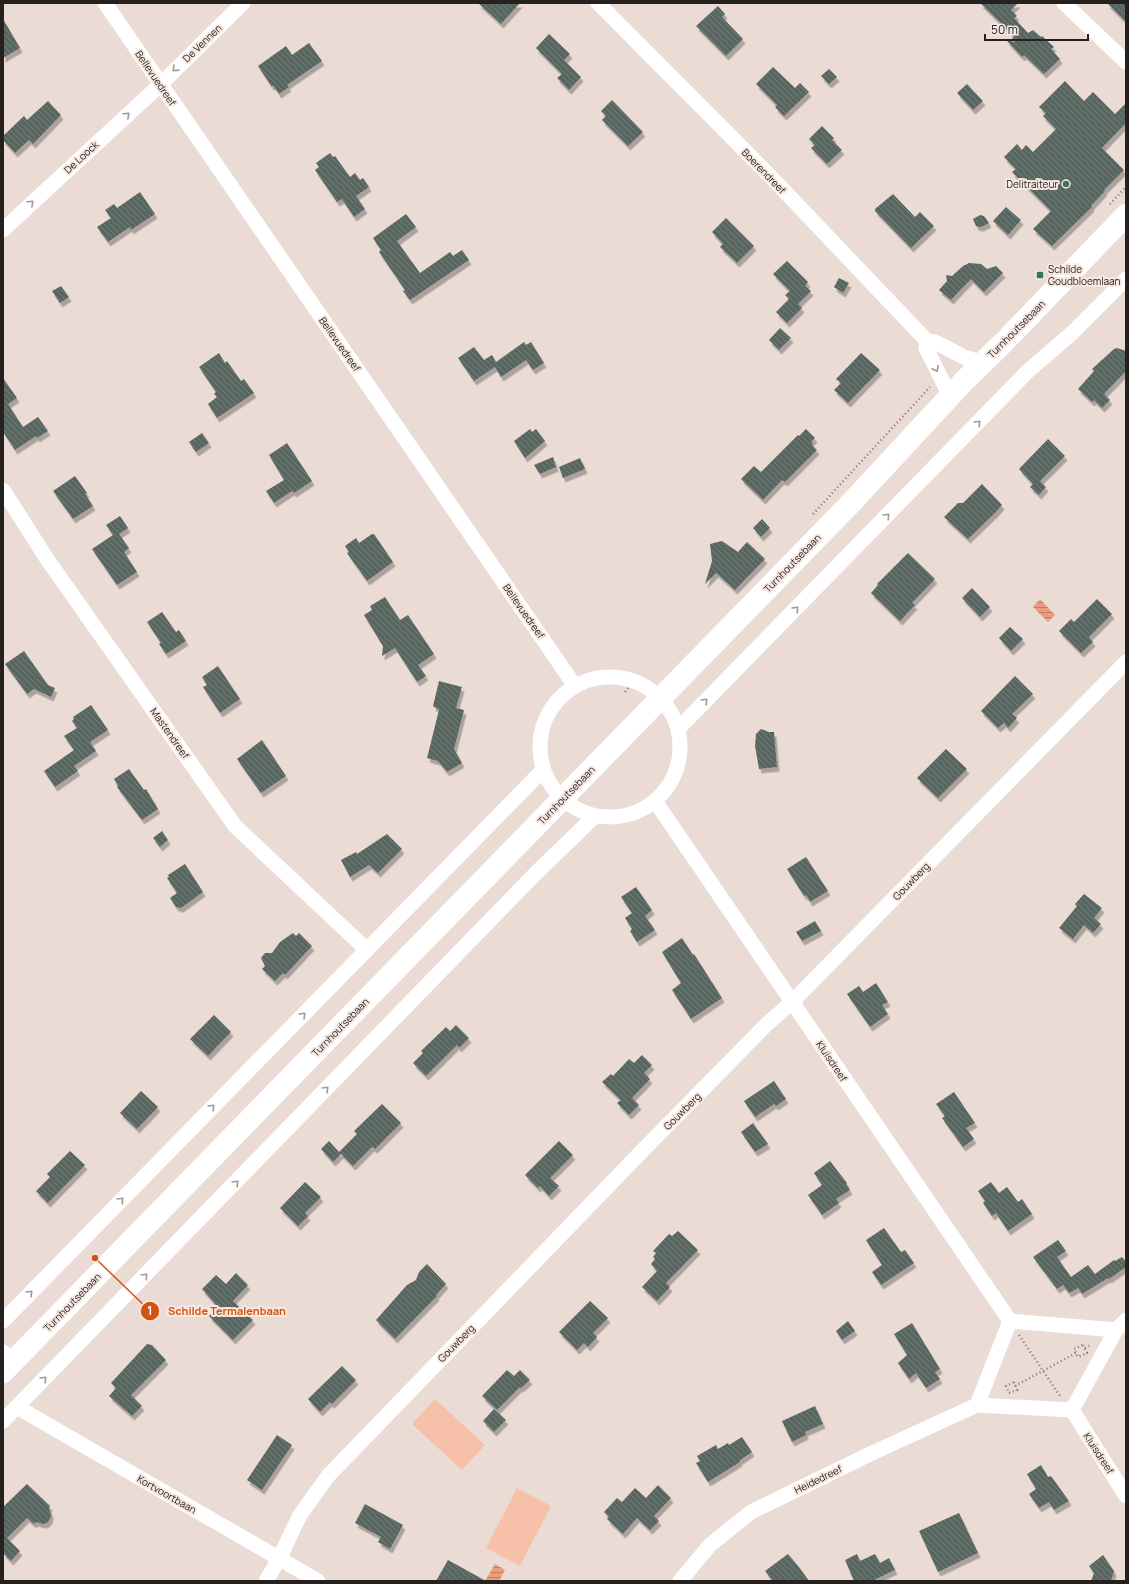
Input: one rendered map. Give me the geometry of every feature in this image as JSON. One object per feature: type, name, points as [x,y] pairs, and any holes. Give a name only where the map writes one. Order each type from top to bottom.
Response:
[{"type":"main road","name":"Turnhoutsebaan","points":[[7,1362],[562,799],[851,503],[950,396],[983,363],[1118,210]]},
{"type":"street","name":"Bellevuedreef","points":[[105,3],[575,686]]},
{"type":"street","name":"De Vennen","points":[[161,84],[243,3]]},
{"type":"street","name":"Boerendreef","points":[[598,3],[770,176],[927,341],[935,342],[964,357],[983,363]]},
{"type":"street","points":[[1064,3],[1126,62]]},
{"type":"street","name":"De Loock","points":[[3,230],[161,84]]},
{"type":"street","points":[[678,729],[1028,371],[1072,333],[1126,279]]},
{"type":"street","name":"Boerendreef","points":[[927,341],[926,348],[950,396]]},
{"type":"street","name":"Mastendreef","points":[[3,490],[47,559],[235,826],[367,950]]},
{"type":"street","name":"Gouwberg","points":[[266,1581],[279,1559],[300,1515],[328,1476],[659,1133],[766,1025],[792,1002],[1126,662]]},
{"type":"street","points":[[611,677],[629,679],[630,687],[646,687],[661,698],[671,713],[678,729],[680,749],[677,768],[668,786],[655,800],[637,812],[616,817],[595,816],[577,810],[562,799],[542,771],[539,752],[543,726],[555,703],[575,686],[592,679],[611,677]]},
{"type":"street","points":[[3,1321],[542,771]]},
{"type":"street","name":"Kluisdreef","points":[[655,800],[1010,1321]]},
{"type":"street","points":[[3,1422],[536,873],[595,816]]},
{"type":"street","points":[[1010,1321],[1121,1325],[1072,1410],[977,1405],[1010,1321]]},
{"type":"street","name":"Heidedreef","points":[[680,1581],[710,1545],[751,1512],[870,1454],[977,1405]]},
{"type":"street","name":"Kortvoortbaan","points":[[17,1407],[318,1581]]},
{"type":"street","name":"Kluisdreef","points":[[1072,1410],[1126,1496]]},
{"type":"path","points":[[1118,210],[1126,187]]},
{"type":"path","points":[[812,516],[940,376]]},
{"type":"path","points":[[1010,1321],[1043,1371],[1072,1410]]},
{"type":"path","points":[[1083,1345],[1087,1352],[1078,1356],[1076,1353],[1074,1349],[1083,1345]]},
{"type":"path","points":[[1015,1386],[1076,1353]]},
{"type":"path","points":[[1014,1382],[1015,1386],[1017,1390],[1009,1393],[1006,1386],[1014,1382]]},
{"type":"shaded area","points":[[1040,599],[1055,615],[1048,622],[1033,607]]},
{"type":"shaded area","points":[[435,1399],[485,1445],[462,1470],[412,1424]]},
{"type":"shaded area","points":[[517,1488],[551,1506],[520,1566],[486,1548]]},
{"type":"shaded area","points":[[495,1564],[505,1570],[499,1581],[485,1581]]},
{"type":"building","points":[[478,3],[520,3],[501,24]]},
{"type":"building","points":[[980,3],[1018,3],[1011,10],[1017,16],[1014,18],[1028,33],[1033,30],[1041,37],[1042,36],[1054,47],[1051,49],[1060,59],[1044,74],[1024,55],[1022,57],[1006,40],[1015,42],[1012,39],[1014,36]]},
{"type":"building","points":[[1107,3],[1126,3],[1126,22]]},
{"type":"building","points":[[718,6],[725,14],[722,17],[743,39],[726,56],[696,26]]},
{"type":"building","points":[[3,19],[20,48],[3,58]]},
{"type":"building","points":[[549,34],[570,54],[564,60],[581,77],[569,90],[557,78],[562,74],[536,48]]},
{"type":"building","points":[[309,43],[322,61],[287,85],[289,87],[279,94],[273,85],[272,87],[258,66],[286,46],[292,55]]},
{"type":"building","points":[[773,67],[795,88],[800,83],[809,92],[784,116],[775,107],[777,105],[756,84]]},
{"type":"building","points":[[829,69],[837,77],[829,84],[821,76]]},
{"type":"building","points":[[1065,81],[1084,101],[1093,92],[1115,114],[1126,103],[1126,123],[1102,148],[1124,170],[1104,190],[1105,191],[1091,206],[1092,207],[1052,246],[1033,229],[1051,211],[1012,172],[1016,169],[1004,157],[1017,144],[1022,150],[1026,145],[1033,152],[1056,129],[1043,116],[1046,113],[1039,107]]},
{"type":"building","points":[[967,84],[983,101],[973,110],[957,93]]},
{"type":"building","points":[[612,100],[643,132],[628,146],[602,120],[606,116],[601,111]]},
{"type":"building","points":[[48,101],[61,115],[33,144],[29,140],[15,153],[3,140],[3,136],[24,116],[27,120]]},
{"type":"building","points":[[822,126],[834,138],[832,140],[842,150],[827,164],[811,148],[815,145],[809,139]]},
{"type":"building","points":[[330,153],[333,157],[335,156],[350,177],[355,173],[360,180],[363,178],[369,187],[356,196],[365,209],[354,217],[342,199],[337,202],[315,170],[319,167],[316,163]]},
{"type":"building","points":[[140,192],[155,214],[131,230],[130,227],[108,242],[97,227],[111,218],[105,210],[114,204],[117,208]]},
{"type":"building","points":[[893,194],[915,217],[920,212],[934,226],[911,248],[875,211],[875,209]]},
{"type":"building","points":[[1006,207],[1021,220],[1008,235],[993,221]]},
{"type":"building","points":[[406,214],[416,227],[397,241],[420,273],[450,252],[453,256],[462,250],[469,260],[410,300],[403,291],[405,290],[379,252],[381,250],[373,238]]},
{"type":"building","points":[[980,215],[984,216],[989,223],[981,227],[976,226],[973,219]]},
{"type":"building","points":[[726,218],[754,246],[737,263],[720,247],[723,244],[712,232]]},
{"type":"building","points":[[787,261],[808,282],[805,286],[811,291],[798,304],[802,308],[787,323],[776,312],[789,299],[785,295],[790,291],[773,274]]},
{"type":"building","points":[[969,263],[981,264],[987,269],[996,266],[1003,273],[984,292],[971,279],[951,300],[939,290],[947,281],[946,275],[952,276],[963,266]]},
{"type":"building","points":[[839,278],[849,283],[843,293],[834,287]]},
{"type":"building","points":[[61,286],[69,297],[60,303],[52,291]]},
{"type":"building","points":[[780,328],[791,338],[779,350],[769,340]]},
{"type":"building","points":[[524,342],[526,345],[531,342],[544,363],[533,370],[526,360],[501,377],[495,367],[474,381],[458,358],[474,347],[484,360],[492,355],[496,362]]},
{"type":"building","points":[[1117,348],[1126,351],[1126,371],[1104,394],[1110,400],[1102,408],[1094,400],[1092,402],[1078,389],[1094,371],[1092,369]]},
{"type":"building","points":[[219,353],[225,363],[227,361],[241,381],[244,379],[254,393],[217,418],[208,404],[217,397],[214,394],[216,392],[199,367]]},
{"type":"building","points":[[861,353],[880,370],[848,403],[834,390],[841,383],[836,379]]},
{"type":"building","points":[[3,378],[17,398],[8,404],[23,427],[38,417],[48,431],[37,438],[36,436],[15,450],[3,432]]},
{"type":"building","points":[[530,429],[532,432],[536,429],[545,441],[525,458],[514,441]]},
{"type":"building","points":[[806,429],[815,438],[811,442],[817,450],[785,482],[782,480],[763,500],[741,479],[754,466],[761,472]]},
{"type":"building","points":[[202,433],[209,443],[196,452],[189,442]]},
{"type":"building","points":[[1048,439],[1065,456],[1040,481],[1046,487],[1039,495],[1030,487],[1033,484],[1019,469]]},
{"type":"building","points":[[287,443],[312,481],[294,493],[292,491],[274,503],[266,491],[284,480],[269,455]]},
{"type":"building","points":[[553,457],[556,467],[540,474],[534,465]]},
{"type":"building","points":[[580,458],[585,469],[563,478],[559,467]]},
{"type":"building","points":[[75,476],[87,493],[85,494],[93,506],[73,519],[53,491]]},
{"type":"building","points":[[982,484],[1002,505],[968,539],[944,517],[958,503],[963,503]]},
{"type":"building","points":[[120,516],[128,528],[119,534],[129,548],[124,552],[137,572],[117,585],[92,549],[113,535],[106,525]]},
{"type":"building","points":[[762,519],[770,528],[761,537],[753,528]]},
{"type":"building","points":[[374,534],[393,562],[367,581],[347,553],[349,552],[345,546],[356,538],[359,543]]},
{"type":"building","points":[[722,541],[738,552],[747,542],[765,559],[735,590],[716,573],[705,584],[712,561],[710,544]]},
{"type":"building","points":[[908,553],[935,579],[912,603],[915,605],[900,621],[871,593],[878,585],[877,584]]},
{"type":"building","points":[[972,588],[990,607],[980,617],[962,598]]},
{"type":"building","points":[[385,597],[400,620],[408,615],[434,654],[418,665],[426,676],[417,682],[395,648],[382,656],[383,646],[364,615],[372,610],[370,606]]},
{"type":"building","points":[[1097,599],[1112,614],[1089,637],[1093,642],[1081,653],[1059,631],[1071,619],[1074,622]]},
{"type":"building","points":[[162,612],[176,632],[179,630],[186,641],[166,654],[159,644],[161,643],[147,622]]},
{"type":"building","points":[[1010,627],[1023,639],[1011,651],[999,638]]},
{"type":"building","points":[[24,651],[48,685],[55,688],[51,697],[34,689],[27,694],[5,664]]},
{"type":"building","points":[[218,666],[240,699],[220,713],[203,687],[207,685],[202,677]]},
{"type":"building","points":[[1015,676],[1033,694],[1012,714],[1017,718],[1008,728],[1004,723],[998,728],[981,711]]},
{"type":"building","points":[[439,681],[462,687],[456,708],[464,710],[454,749],[462,763],[447,772],[438,761],[427,758],[439,710],[433,706]]},
{"type":"building","points":[[91,705],[108,730],[90,742],[96,751],[74,766],[78,771],[55,787],[44,771],[74,750],[64,736],[77,728],[72,721],[74,719],[73,717]]},
{"type":"building","points":[[761,729],[774,732],[777,767],[759,769],[755,746],[756,734]]},
{"type":"building","points":[[262,740],[286,776],[261,793],[237,759]]},
{"type":"building","points":[[946,749],[967,769],[938,798],[917,778]]},
{"type":"building","points":[[129,769],[144,790],[146,789],[158,809],[142,820],[117,787],[118,786],[114,779]]},
{"type":"building","points":[[162,831],[168,840],[160,847],[153,838]]},
{"type":"building","points":[[387,834],[402,849],[378,873],[369,865],[350,877],[341,860],[356,852],[357,854]]},
{"type":"building","points":[[806,857],[828,891],[810,902],[806,895],[804,896],[787,869]]},
{"type":"building","points":[[185,864],[203,892],[181,908],[176,907],[170,898],[177,893],[167,878],[169,877],[168,875]]},
{"type":"building","points":[[636,887],[652,910],[645,916],[655,930],[637,942],[630,931],[632,929],[625,918],[632,913],[621,897]]},
{"type":"building","points":[[1084,894],[1102,908],[1094,918],[1101,924],[1093,933],[1084,925],[1073,939],[1059,928],[1077,906],[1075,904]]},
{"type":"building","points":[[815,921],[821,931],[802,941],[796,932]]},
{"type":"building","points":[[293,933],[296,936],[299,933],[312,946],[285,975],[283,973],[275,981],[262,969],[265,966],[261,958],[265,953],[272,953],[280,942]]},
{"type":"building","points":[[682,938],[722,998],[691,1019],[672,990],[681,983],[662,952]]},
{"type":"building","points":[[876,983],[888,1002],[882,1005],[888,1014],[870,1027],[847,994],[859,986],[863,992]]},
{"type":"building","points":[[214,1015],[231,1032],[208,1056],[190,1039]]},
{"type":"building","points":[[456,1025],[469,1038],[459,1048],[457,1045],[426,1076],[413,1063],[423,1053],[421,1051],[446,1027],[450,1031]]},
{"type":"building","points":[[642,1055],[652,1065],[644,1073],[650,1079],[632,1098],[639,1105],[629,1115],[617,1103],[621,1100],[602,1082],[611,1074],[613,1076],[629,1059],[634,1063]]},
{"type":"building","points":[[774,1081],[786,1099],[776,1106],[774,1104],[755,1117],[744,1101]]},
{"type":"building","points":[[141,1091],[158,1107],[137,1129],[120,1113]]},
{"type":"building","points":[[954,1092],[975,1123],[966,1128],[974,1139],[963,1147],[942,1118],[945,1116],[936,1104]]},
{"type":"building","points":[[382,1104],[401,1123],[375,1149],[372,1147],[353,1166],[341,1154],[333,1162],[321,1149],[329,1141],[339,1152],[357,1134],[354,1131]]},
{"type":"building","points":[[753,1123],[768,1144],[755,1152],[741,1132]]},
{"type":"building","points":[[559,1141],[573,1155],[550,1178],[559,1186],[549,1196],[540,1186],[538,1188],[525,1175]]},
{"type":"building","points":[[70,1151],[85,1165],[48,1203],[36,1191],[50,1177],[47,1174]]},
{"type":"building","points":[[830,1161],[847,1183],[846,1184],[850,1190],[836,1199],[839,1203],[822,1215],[808,1195],[822,1185],[814,1173]]},
{"type":"building","points":[[305,1182],[321,1197],[305,1213],[308,1216],[298,1226],[280,1208]]},
{"type":"building","points":[[991,1182],[999,1193],[1007,1187],[1018,1202],[1022,1199],[1032,1214],[1008,1231],[996,1213],[992,1216],[983,1203],[985,1201],[978,1191]]},
{"type":"building","points":[[884,1228],[901,1252],[905,1250],[914,1263],[881,1285],[872,1272],[882,1265],[866,1240]]},
{"type":"building","points":[[678,1231],[698,1250],[666,1283],[670,1287],[657,1301],[642,1287],[657,1271],[651,1264],[655,1259],[653,1257],[656,1253],[653,1251],[669,1234],[672,1236]]},
{"type":"building","points":[[1058,1240],[1066,1251],[1057,1257],[1071,1277],[1088,1265],[1095,1274],[1114,1260],[1115,1261],[1122,1257],[1126,1262],[1126,1267],[1109,1279],[1108,1278],[1082,1294],[1078,1288],[1069,1293],[1063,1285],[1057,1289],[1033,1257]]},
{"type":"building","points":[[427,1264],[446,1284],[436,1295],[437,1296],[395,1339],[376,1320],[407,1285],[416,1280],[419,1272]]},
{"type":"building","points":[[236,1273],[248,1285],[233,1301],[253,1320],[233,1340],[209,1316],[218,1307],[202,1289],[216,1275],[226,1284]]},
{"type":"building","points":[[590,1301],[608,1318],[593,1333],[597,1337],[588,1347],[584,1343],[577,1350],[559,1332]]},
{"type":"building","points":[[848,1321],[855,1331],[842,1340],[836,1331]]},
{"type":"building","points":[[912,1323],[940,1369],[935,1372],[940,1379],[926,1388],[916,1373],[909,1379],[898,1363],[907,1355],[894,1334]]},
{"type":"building","points":[[147,1344],[152,1345],[166,1360],[131,1395],[142,1406],[132,1416],[109,1396],[116,1388],[111,1383]]},
{"type":"building","points":[[342,1366],[356,1380],[332,1404],[330,1402],[320,1412],[308,1399]]},
{"type":"building","points":[[507,1370],[514,1376],[520,1370],[530,1380],[521,1388],[520,1387],[497,1410],[482,1396]]},
{"type":"building","points":[[815,1406],[823,1424],[805,1432],[806,1435],[792,1442],[782,1421]]},
{"type":"building","points":[[494,1409],[506,1420],[494,1432],[483,1421]]},
{"type":"building","points":[[277,1435],[292,1445],[262,1490],[247,1480]]},
{"type":"building","points":[[742,1437],[752,1452],[739,1461],[740,1462],[708,1482],[696,1463],[700,1461],[697,1456],[716,1445],[718,1449],[728,1443],[729,1445]]},
{"type":"building","points":[[1041,1465],[1048,1477],[1051,1476],[1069,1501],[1054,1510],[1049,1502],[1039,1508],[1029,1494],[1036,1489],[1027,1474]]},
{"type":"building","points":[[27,1484],[50,1506],[49,1508],[51,1515],[47,1523],[43,1524],[36,1522],[34,1524],[27,1518],[7,1538],[20,1551],[11,1561],[3,1553],[3,1507]]},
{"type":"building","points":[[658,1485],[671,1498],[654,1516],[659,1521],[650,1530],[637,1518],[623,1534],[607,1519],[609,1517],[604,1512],[617,1498],[622,1502],[635,1488],[646,1498]]},
{"type":"building","points":[[365,1504],[403,1525],[390,1549],[378,1542],[381,1537],[355,1523]]},
{"type":"building","points":[[959,1513],[978,1553],[938,1572],[919,1531]]},
{"type":"building","points":[[788,1554],[809,1581],[773,1581],[765,1571]]},
{"type":"building","points":[[857,1554],[860,1561],[875,1554],[880,1563],[889,1558],[895,1570],[872,1581],[854,1581],[845,1560]]},
{"type":"building","points":[[1103,1555],[1114,1571],[1111,1581],[1091,1581],[1094,1573],[1089,1566]]},
{"type":"building","points":[[448,1560],[486,1581],[436,1581]]},
{"type":"place","name":"Delitraiteur","points":[[1066,184]]},
{"type":"place","name":"Schilde Goudbloemlaan","points":[[1040,275]]},
{"type":"place","name":"Schilde Termalenbaan","points":[[95,1258]]}]
